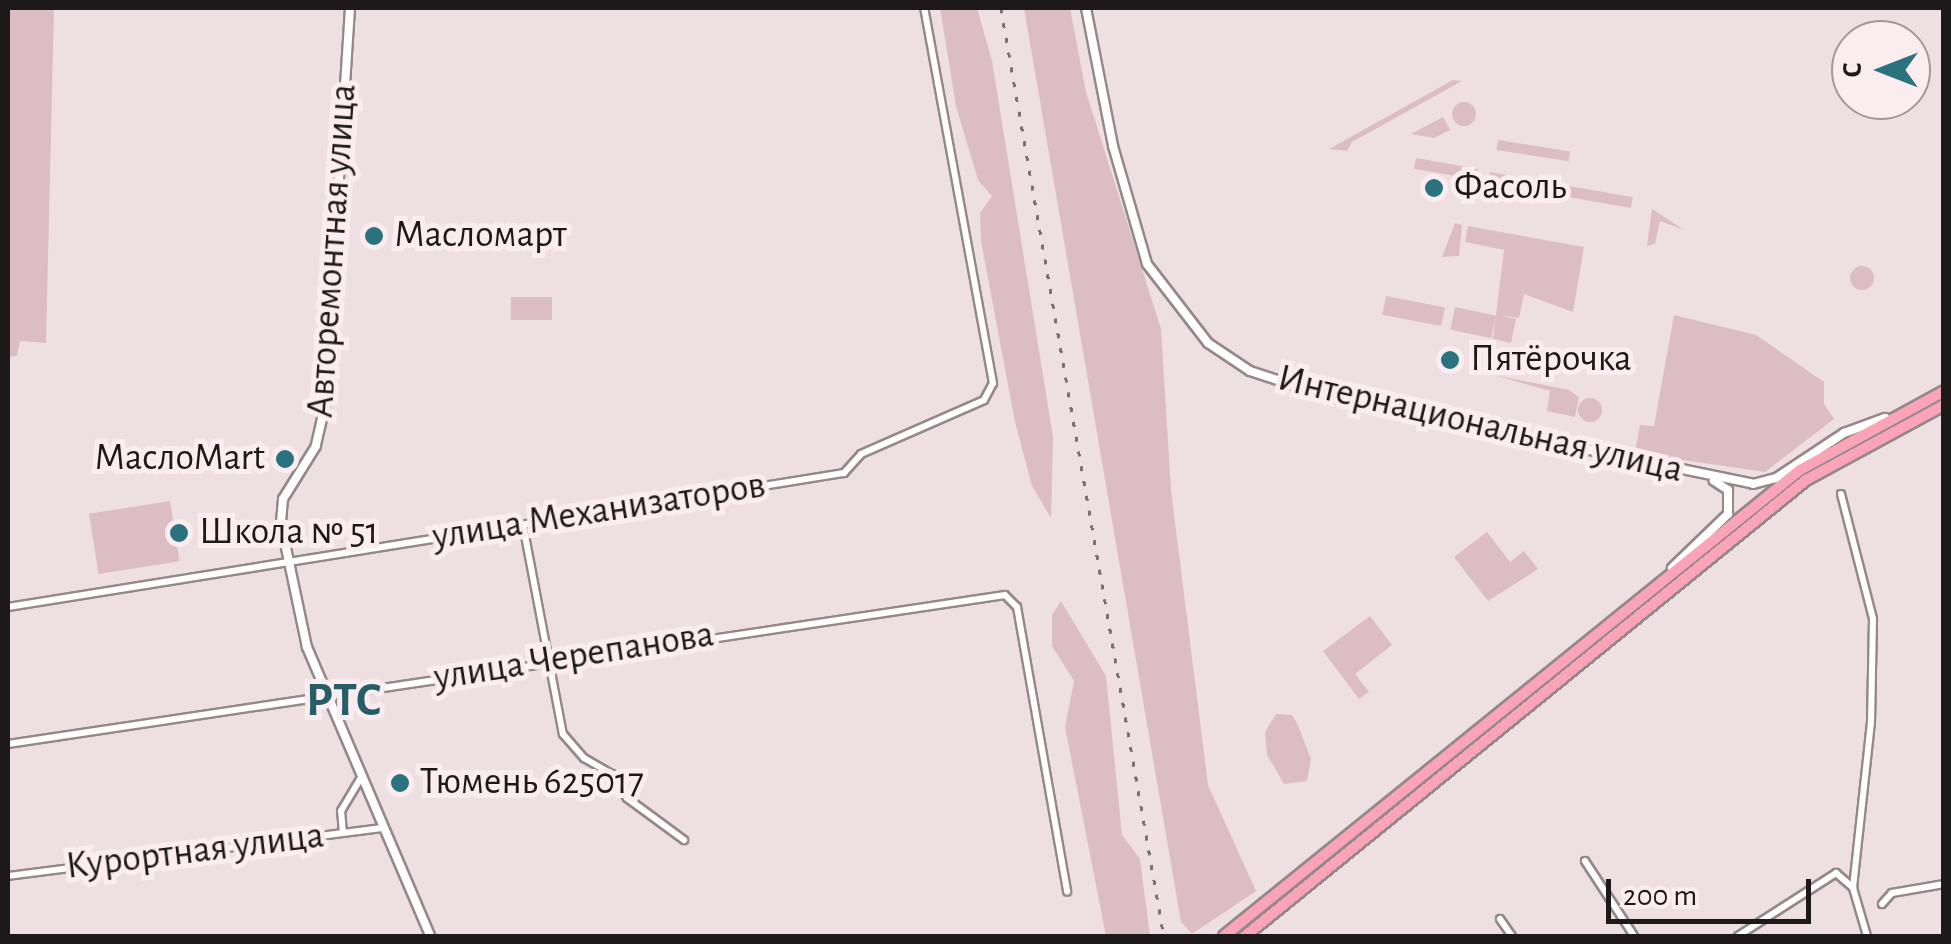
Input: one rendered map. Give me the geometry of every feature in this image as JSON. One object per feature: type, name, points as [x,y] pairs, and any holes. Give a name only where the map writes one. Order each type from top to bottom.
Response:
[{"type":"highway","points":[[1224,936],[1800,470],[1885,418],[1944,391]]},
{"type":"highway","points":[[1245,936],[1783,498],[1858,447],[1942,410]]},
{"type":"street","name":"Авторемонтная улица","points":[[350,8],[326,395],[316,446],[281,506],[287,563],[300,624],[430,936]]},
{"type":"street","name":"улица Механизаторов","points":[[8,607],[844,473],[860,454],[957,416],[991,392],[924,8]]},
{"type":"street","name":"Интернациональная улица","points":[[1086,8],[1141,249],[1170,300],[1221,354],[1250,371],[1326,396],[1705,477],[1767,482],[1844,433],[1885,418]]},
{"type":"street","points":[[1658,586],[1728,514],[1728,490],[1705,477]]},
{"type":"street","points":[[1841,494],[1869,590],[1874,655],[1853,888],[1866,936]]},
{"type":"street","points":[[523,525],[563,734],[584,758],[612,774],[627,798],[684,840]]},
{"type":"street","name":"улица Черепанова","points":[[8,744],[550,660],[1005,596],[1017,607],[1067,892]]},
{"type":"street","points":[[342,834],[341,812],[362,776]]},
{"type":"street","name":"Курортная улица","points":[[8,876],[383,828]]},
{"type":"street","points":[[1585,860],[1634,936]]},
{"type":"street","points":[[1738,936],[1836,873],[1853,888]]},
{"type":"street","points":[[1882,904],[1892,893],[1944,884]]},
{"type":"street","points":[[1500,919],[1512,936]]},
{"type":"shaded area","points":[[8,8],[54,8],[46,343],[20,341],[17,356],[8,357]]},
{"type":"shaded area","points":[[940,8],[977,8],[992,61],[1053,437],[1051,518],[1032,486],[1015,422],[981,241],[980,213],[992,196],[978,180],[956,106]]},
{"type":"shaded area","points":[[1024,8],[1070,8],[1086,92],[1161,329],[1171,490],[1208,785],[1256,891],[1192,934],[1181,922]]},
{"type":"shaded area","points":[[1453,80],[1462,81],[1352,142],[1347,151],[1329,149]]},
{"type":"shaded area","points":[[1464,102],[1476,114],[1464,126],[1452,114]]},
{"type":"shaded area","points":[[1443,117],[1450,130],[1434,138],[1411,134]]},
{"type":"shaded area","points":[[1498,140],[1570,151],[1569,161],[1496,150]]},
{"type":"shaded area","points":[[1416,158],[1478,169],[1476,180],[1414,169]]},
{"type":"shaded area","points":[[1490,172],[1633,197],[1631,208],[1488,183]]},
{"type":"shaded area","points":[[1652,209],[1684,230],[1660,221],[1655,244],[1647,246]]},
{"type":"shaded area","points":[[1455,223],[1462,225],[1459,256],[1442,257]]},
{"type":"shaded area","points":[[1468,226],[1584,247],[1573,312],[1524,294],[1519,318],[1499,315],[1516,319],[1511,343],[1493,339],[1504,250],[1465,242]]},
{"type":"shaded area","points":[[1862,266],[1874,278],[1862,290],[1850,278]]},
{"type":"shaded area","points":[[1386,296],[1445,307],[1441,326],[1382,315]]},
{"type":"shaded area","points":[[511,297],[552,297],[552,320],[511,320]]},
{"type":"shaded area","points":[[1455,307],[1496,316],[1491,338],[1450,329]]},
{"type":"shaded area","points":[[1674,315],[1756,335],[1824,382],[1824,404],[1834,419],[1765,472],[1635,453],[1640,425],[1654,426]]},
{"type":"shaded area","points":[[1494,375],[1569,390],[1579,397],[1575,417],[1547,411],[1550,391]]},
{"type":"shaded area","points":[[1590,398],[1599,401],[1599,419],[1590,422],[1581,419],[1578,410],[1581,401]]},
{"type":"shaded area","points":[[170,501],[180,561],[99,574],[89,514]]},
{"type":"shaded area","points":[[1487,532],[1510,562],[1524,551],[1538,569],[1488,601],[1454,557]]},
{"type":"shaded area","points":[[1061,601],[1106,676],[1122,835],[1140,859],[1150,936],[1106,936],[1065,727],[1074,681],[1052,646],[1052,615]]},
{"type":"shaded area","points":[[1370,616],[1392,645],[1355,674],[1369,692],[1359,699],[1323,651]]},
{"type":"shaded area","points":[[1276,714],[1292,715],[1298,725],[1311,759],[1307,781],[1284,784],[1267,755],[1265,732]]},
{"type":"railway","points":[[1001,8],[1164,936]]},
{"type":"place","name":"Фасоль","points":[[1434,188]]},
{"type":"place","name":"Масломарт","points":[[374,236]]},
{"type":"place","name":"Пятёрочка","points":[[1450,360]]},
{"type":"place","name":"МаслоMart","points":[[285,459]]},
{"type":"place","name":"Школа № 51","points":[[179,533]]},
{"type":"place","name":"Тюмень 625017","points":[[400,783]]},
{"type":"district","name":"РТС","points":[[344,702]]}]
